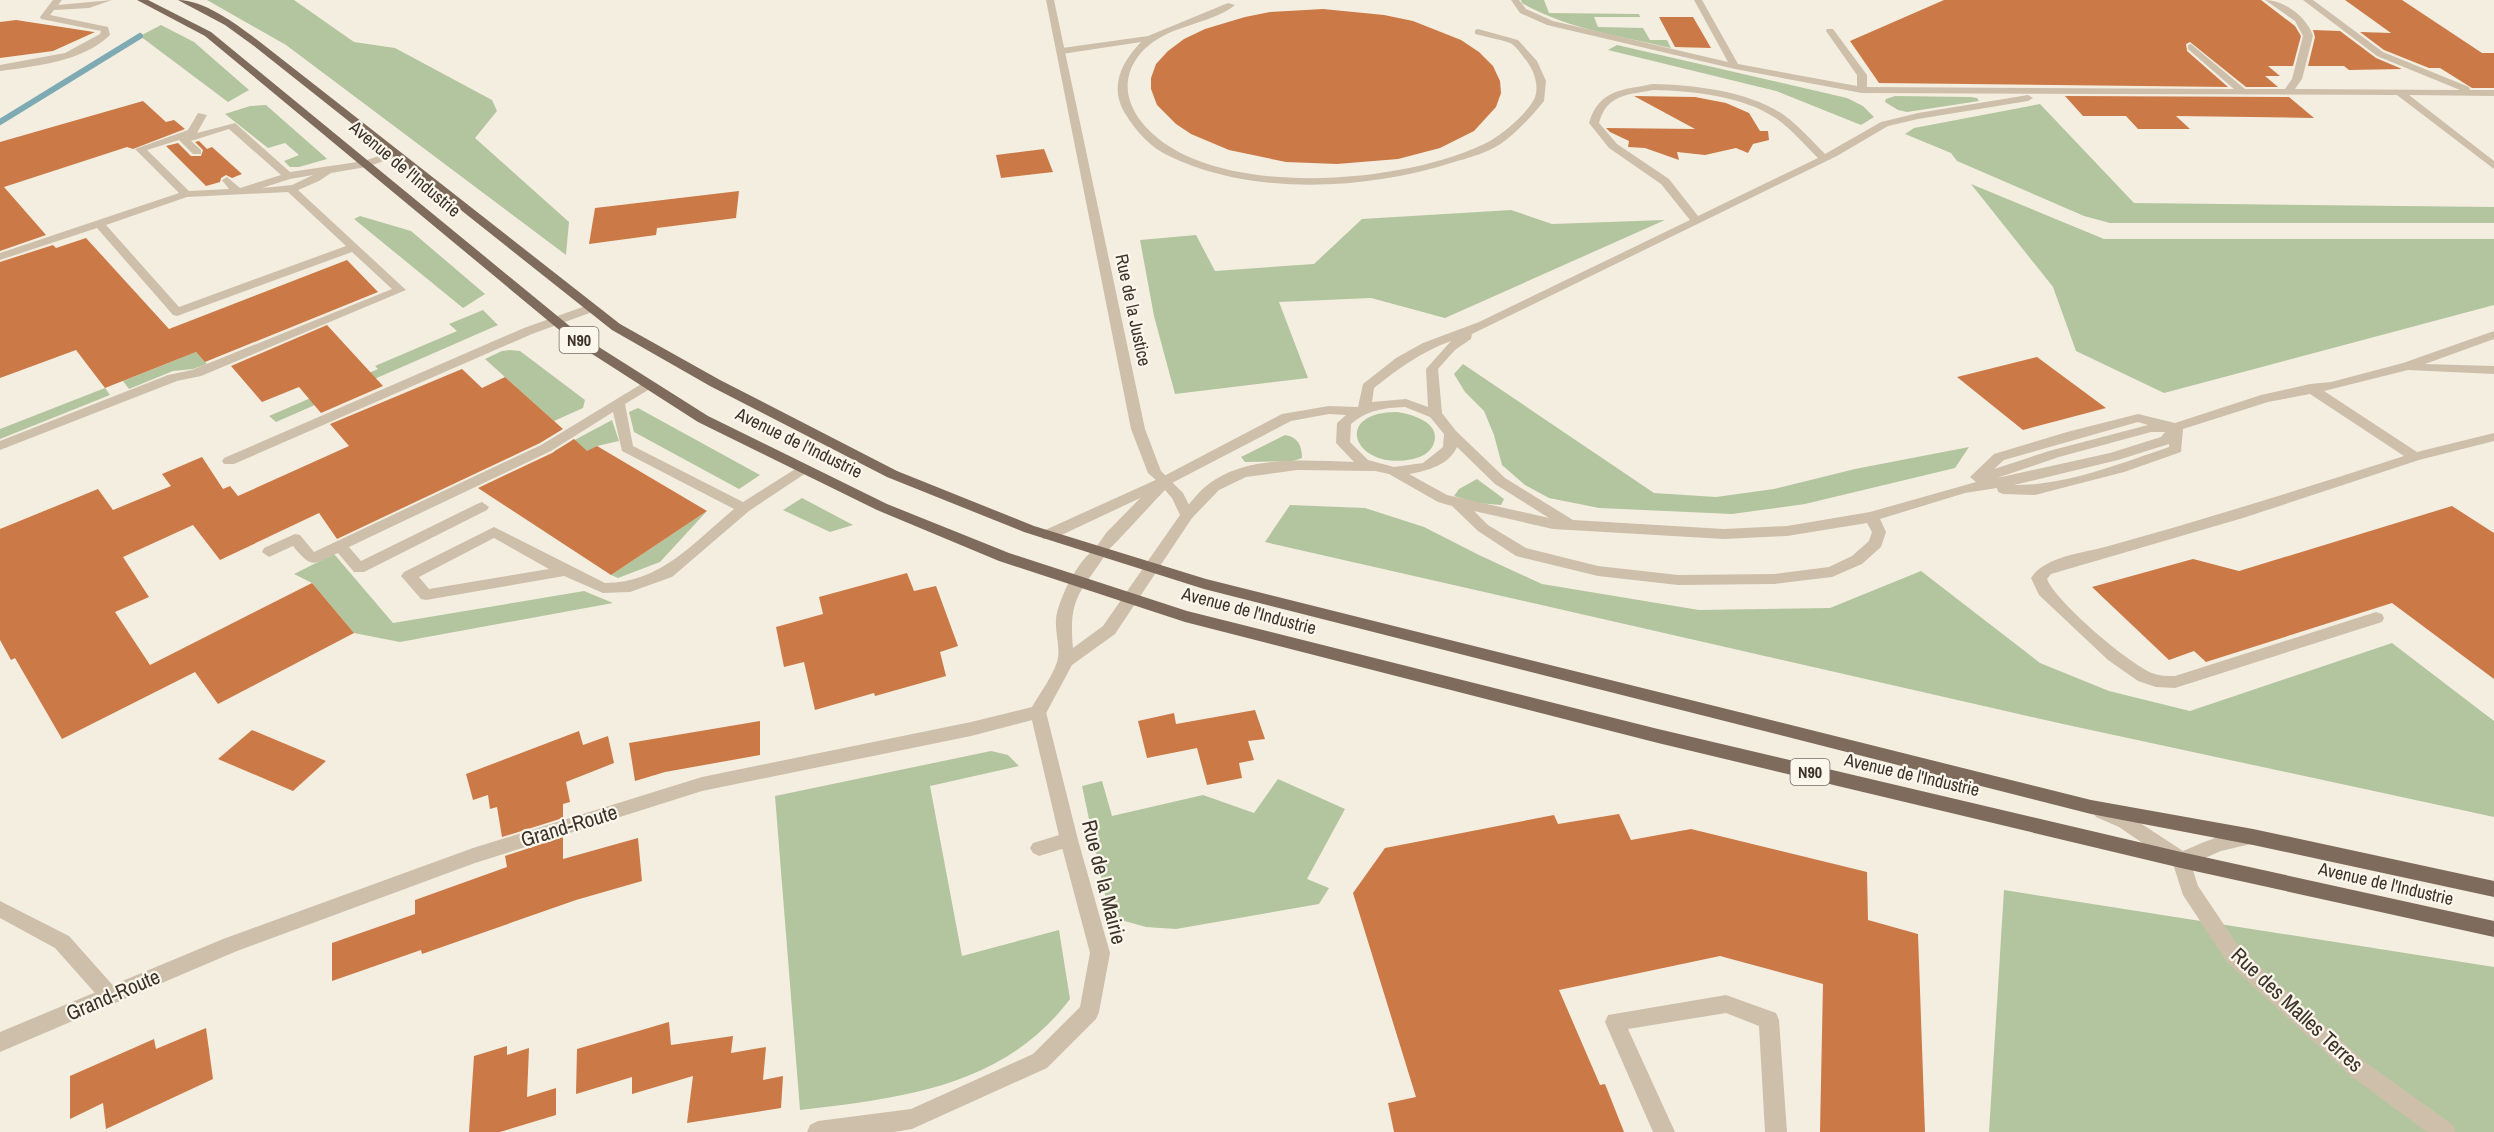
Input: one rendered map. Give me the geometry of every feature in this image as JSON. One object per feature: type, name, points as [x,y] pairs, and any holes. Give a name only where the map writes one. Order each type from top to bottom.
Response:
[{"type":"main road","name":"Avenue de l'Industrie","points":[[141,0],[208,34],[579,340],[703,419],[882,507],[1004,556],[1130,600],[1326,653],[1658,736],[2181,860],[2494,929]]},
{"type":"main road","name":"Avenue de l'Industrie","points":[[182,0],[228,23],[616,327],[715,383],[892,474],[1048,536],[1151,568],[1712,713],[2091,807],[2253,837],[2494,889]]},
{"type":"street","points":[[0,68],[57,58],[89,46],[105,35],[105,29],[44,17],[58,0]]},
{"type":"street","points":[[51,8],[89,5],[108,0]]},
{"type":"street","name":"Rue de la Justice","points":[[1050,0],[1138,429],[1155,473],[1178,496],[1187,515]]},
{"type":"street","points":[[1515,0],[1523,11],[1550,23],[1735,66],[1862,90],[2494,93]]},
{"type":"street","points":[[1698,0],[1735,66]]},
{"type":"street","points":[[2269,0],[2307,29],[2308,36],[2297,79],[2287,93]]},
{"type":"street","points":[[2307,0],[2380,54],[2477,93]]},
{"type":"street","points":[[1062,51],[1150,38],[1231,5]]},
{"type":"street","points":[[1830,31],[1862,75],[1862,90]]},
{"type":"street","points":[[1150,38],[1132,55],[1121,79],[1124,102],[1140,129],[1172,153],[1215,168],[1273,179],[1338,181],[1428,168],[1495,143],[1539,101],[1541,81],[1532,61],[1515,42],[1478,32]]},
{"type":"street","points":[[2191,47],[2243,92]]},
{"type":"street","points":[[1696,221],[1683,200],[1652,171],[1616,150],[1601,135],[1594,123],[1598,109],[1608,98],[1653,87],[1684,88],[1738,99],[1782,117],[1824,158]]},
{"type":"street","points":[[1451,434],[1450,449],[1427,467],[1394,471],[1363,463],[1343,442],[1344,423],[1361,409],[1368,387],[1400,361],[1427,346],[1483,325],[1824,158],[1885,124],[1918,116],[2063,92]]},
{"type":"street","points":[[2400,93],[2494,166]]},
{"type":"street","points":[[186,194],[140,149],[192,132],[202,115]]},
{"type":"street","points":[[197,152],[184,140],[231,125],[288,176]]},
{"type":"street","points":[[238,192],[288,176],[366,164],[395,154]]},
{"type":"street","points":[[0,256],[186,194],[292,190],[310,184],[329,170]]},
{"type":"street","points":[[227,180],[238,192]]},
{"type":"street","points":[[0,446],[173,378],[196,373],[400,290],[292,190]]},
{"type":"street","points":[[99,224],[177,312],[354,247]]},
{"type":"street","points":[[229,461],[528,331],[591,308]]},
{"type":"street","points":[[1435,414],[1432,369],[1451,347],[1483,325]]},
{"type":"street","points":[[1394,471],[1422,489],[1457,503],[1553,524],[1567,523],[1724,534],[1787,531],[1871,517],[1964,489],[2011,466],[2151,428],[2176,427],[2266,398],[2310,388],[2332,386],[2408,366],[2494,335]]},
{"type":"street","points":[[2408,366],[2494,370]]},
{"type":"street","points":[[269,552],[295,539],[312,559],[546,448],[648,384]]},
{"type":"street","points":[[2310,388],[2415,457]]},
{"type":"street","points":[[618,403],[627,448],[744,508]]},
{"type":"street","points":[[1048,536],[1165,481],[1287,417],[1329,410],[1361,409],[1377,404],[1406,403],[1435,414],[1451,434],[1500,481],[1567,523]]},
{"type":"street","points":[[1964,489],[2035,490],[2119,469],[2176,448],[2176,427]]},
{"type":"street","points":[[2376,618],[2175,682],[2155,681],[2134,670],[2113,654],[2044,591],[2039,578],[2046,570],[2074,560],[2238,515],[2415,457],[2494,437]]},
{"type":"street","points":[[1038,712],[1066,661],[1109,630],[1187,515],[1223,481],[1252,471],[1276,468],[1375,467]]},
{"type":"street","points":[[564,571],[426,595],[409,576],[494,532],[564,571],[603,588],[625,588],[667,573],[744,508],[805,469]]},
{"type":"street","points":[[1066,661],[1064,615],[1067,602],[1077,582],[1111,537],[1165,481]]},
{"type":"street","points":[[1457,503],[1483,528],[1521,552],[1598,571],[1678,580],[1774,579],[1832,572],[1857,560],[1876,543],[1878,532],[1871,517]]},
{"type":"street","points":[[340,546],[359,568],[482,507]]},
{"type":"street","name":"Rue de la Mairie","points":[[818,1132],[912,1119],[1040,1061],[1089,1012],[1100,953],[1069,840],[1038,712]]},
{"type":"street","name":"Grand-Route","points":[[0,1042],[230,945],[473,856],[702,784],[971,729],[1038,712]]},
{"type":"street","points":[[2091,807],[2125,822],[2181,860],[2219,844],[2253,837]]},
{"type":"street","points":[[1039,848],[1069,840]]},
{"type":"street","name":"Rue des Malles Terres","points":[[2181,860],[2190,889],[2234,956],[2358,1069],[2445,1132]]},
{"type":"street","points":[[0,909],[62,942],[110,996]]},
{"type":"street","points":[[1664,1132],[1615,1022],[1726,1004],[1769,1020],[1776,1132]]},
{"type":"green space","points":[[207,0],[294,0],[354,42],[395,48],[492,100],[497,111],[475,138],[569,222],[566,255],[286,45]]},
{"type":"green space","points":[[1521,0],[1544,0],[1549,13],[1639,14],[1640,17],[1594,17],[1598,27],[1643,28],[1650,40],[1667,40],[1671,48],[1576,26],[1539,12],[1522,3]]},
{"type":"green space","points":[[161,25],[194,42],[249,90],[228,102],[140,36]]},
{"type":"green space","points":[[1617,45],[1847,98],[1863,106],[1874,117],[1861,125],[1776,91],[1608,50]]},
{"type":"green space","points":[[1895,96],[1970,97],[1977,98],[1979,101],[1907,112],[1898,110],[1885,102],[1886,99]]},
{"type":"green space","points":[[2040,104],[2134,203],[2494,207],[2494,223],[2110,223],[2084,216],[1957,161],[1951,153],[1905,134],[1914,128]]},
{"type":"green space","points":[[266,105],[327,159],[299,167],[290,167],[284,161],[299,155],[285,143],[268,148],[225,114],[250,106]]},
{"type":"green space","points":[[1971,184],[2104,239],[2494,239],[2494,305],[2164,393],[2076,351],[2053,287]]},
{"type":"green space","points":[[1511,210],[1552,224],[1665,220],[1445,318],[1371,298],[1279,302],[1308,378],[1175,394],[1154,316],[1140,240],[1196,235],[1215,271],[1314,264],[1362,219]]},
{"type":"green space","points":[[360,216],[411,231],[485,294],[463,308],[354,219]]},
{"type":"green space","points":[[483,310],[498,325],[276,422],[269,416],[378,369],[375,366],[457,331],[449,324]]},
{"type":"green space","points":[[510,350],[520,351],[585,400],[583,408],[554,421],[485,359]]},
{"type":"green space","points":[[196,352],[207,364],[193,369],[173,371],[129,389],[123,381]]},
{"type":"green space","points":[[1463,364],[1654,493],[1716,497],[1774,489],[1855,469],[1969,447],[1955,468],[1805,504],[1732,514],[1599,508],[1549,498],[1525,485],[1502,465],[1494,435],[1484,411],[1465,392],[1454,374]]},
{"type":"green space","points":[[105,388],[110,395],[0,439],[0,429]]},
{"type":"green space","points":[[638,408],[760,475],[739,489],[634,432],[629,412]]},
{"type":"green space","points":[[1397,412],[1429,424],[1435,436],[1431,449],[1426,454],[1413,459],[1393,461],[1377,457],[1365,450],[1358,440],[1357,430],[1363,421],[1376,415]]},
{"type":"green space","points":[[612,420],[619,441],[597,446],[571,461],[554,451]]},
{"type":"green space","points":[[1285,435],[1298,443],[1302,458],[1293,461],[1245,462],[1241,457]]},
{"type":"green space","points":[[1477,479],[1504,499],[1501,505],[1477,503],[1454,496],[1459,489]]},
{"type":"green space","points":[[802,498],[853,525],[830,532],[783,510]]},
{"type":"green space","points":[[1290,505],[1365,508],[1424,527],[1542,584],[1699,610],[1830,608],[1921,571],[2040,663],[2109,691],[2190,711],[2392,643],[2494,721],[2494,817],[2063,724],[1265,542]]},
{"type":"green space","points":[[707,511],[660,562],[618,578],[611,575]]},
{"type":"green space","points":[[334,554],[393,623],[584,591],[613,603],[400,642],[354,633],[312,583],[294,574]]},
{"type":"green space","points":[[991,751],[1008,755],[1019,766],[930,786],[962,956],[1059,930],[1070,999],[1044,1029],[1014,1052],[982,1070],[913,1093],[800,1110],[775,796]]},
{"type":"green space","points":[[1278,779],[1345,809],[1307,879],[1329,888],[1319,904],[1176,929],[1146,927],[1121,920],[1108,909],[1082,786],[1102,781],[1112,816],[1203,795],[1254,813]]},
{"type":"green space","points":[[2004,890],[2494,967],[2494,1132],[1989,1132]]},
{"type":"building","points":[[1944,0],[2261,0],[2295,26],[2301,36],[2293,66],[2268,66],[2280,76],[2265,76],[2278,87],[2246,87],[2190,42],[2186,44],[2187,51],[2228,87],[1879,83],[1850,41]]},
{"type":"building","points":[[2345,0],[2402,0],[2482,53],[2494,53],[2494,88],[2472,88],[2440,68],[2429,68],[2384,50],[2360,32],[2391,33]]},
{"type":"building","points":[[1323,9],[1384,15],[1413,21],[1461,40],[1479,52],[1493,66],[1500,81],[1501,93],[1496,107],[1474,131],[1440,148],[1398,159],[1337,164],[1286,162],[1229,150],[1191,134],[1176,124],[1157,105],[1151,89],[1151,78],[1156,64],[1184,39],[1205,29],[1245,17],[1270,12]]},
{"type":"building","points":[[1659,17],[1693,17],[1711,48],[1675,47]]},
{"type":"building","points":[[16,20],[95,32],[53,51],[0,58],[0,22]]},
{"type":"building","points":[[2313,30],[2340,31],[2376,58],[2402,69],[2349,70],[2344,66],[2308,66],[2315,37]]},
{"type":"building","points":[[1634,96],[1695,97],[1726,103],[1749,113],[1760,131],[1768,131],[1769,140],[1753,144],[1748,153],[1736,148],[1705,155],[1677,152],[1679,160],[1645,148],[1628,147],[1629,141],[1606,128],[1695,129]]},
{"type":"building","points":[[2065,96],[2289,97],[2314,118],[2176,116],[2190,129],[2138,129],[2126,116],[2083,116]]},
{"type":"building","points":[[143,101],[166,122],[174,120],[185,129],[133,149],[127,147],[4,187],[46,235],[0,251],[0,142]]},
{"type":"building","points":[[199,141],[207,149],[212,147],[242,174],[232,178],[226,175],[221,178],[220,182],[206,186],[166,146],[178,143],[191,156],[201,156],[203,150],[195,142]]},
{"type":"building","points":[[1044,149],[1053,172],[1001,178],[996,155]]},
{"type":"building","points":[[739,191],[736,218],[657,228],[656,235],[589,244],[595,208]]},
{"type":"building","points":[[86,238],[169,329],[347,260],[378,292],[205,362],[196,352],[105,388],[76,350],[0,378],[0,262],[53,245],[56,248]]},
{"type":"building","points":[[327,325],[383,386],[321,413],[299,387],[262,402],[231,366]]},
{"type":"building","points":[[2037,357],[2106,408],[2023,430],[1957,377]]},
{"type":"building","points":[[462,369],[482,388],[505,377],[563,429],[540,443],[337,539],[319,513],[220,560],[193,525],[123,557],[149,597],[115,612],[150,665],[312,583],[354,633],[218,704],[195,672],[62,739],[15,658],[11,660],[0,640],[0,529],[98,489],[113,510],[171,486],[162,474],[202,457],[223,489],[230,486],[238,496],[349,446],[330,424]]},
{"type":"building","points":[[574,439],[587,451],[597,446],[707,511],[611,575],[478,488],[552,453]]},
{"type":"building","points":[[2452,506],[2494,533],[2494,679],[2392,603],[2206,662],[2194,651],[2169,660],[2092,587],[2193,559],[2239,571]]},
{"type":"building","points":[[907,573],[914,591],[936,586],[958,646],[940,652],[946,676],[815,710],[804,662],[784,667],[776,627],[823,614],[819,597]]},
{"type":"building","points":[[1255,710],[1265,739],[1248,741],[1254,760],[1239,763],[1242,778],[1207,785],[1197,748],[1147,758],[1138,721],[1174,713],[1176,724]]},
{"type":"building","points":[[760,721],[760,755],[665,772],[635,781],[629,743]]},
{"type":"building","points":[[252,730],[326,761],[293,791],[218,759]]},
{"type":"building","points":[[579,731],[583,745],[608,736],[614,763],[566,782],[570,802],[563,804],[563,818],[502,837],[497,807],[490,809],[488,795],[473,800],[466,774]]},
{"type":"building","points":[[1619,814],[1631,840],[1691,829],[1867,872],[1868,920],[1918,934],[1925,1132],[1820,1132],[1823,984],[1720,956],[1559,990],[1600,1085],[1605,1084],[1624,1132],[1394,1132],[1388,1103],[1416,1097],[1353,893],[1385,848],[1554,815],[1558,824]]},
{"type":"building","points":[[563,837],[563,859],[638,838],[642,881],[576,900],[422,954],[421,950],[332,981],[332,943],[415,914],[415,900],[507,867],[505,856]]},
{"type":"building","points":[[669,1022],[671,1045],[733,1036],[731,1053],[766,1047],[763,1080],[783,1076],[781,1108],[687,1123],[693,1076],[632,1094],[632,1077],[576,1094],[577,1049]]},
{"type":"building","points":[[206,1028],[213,1079],[106,1129],[103,1103],[70,1119],[70,1076],[154,1039],[156,1049]]},
{"type":"building","points":[[507,1046],[507,1055],[529,1048],[527,1097],[556,1088],[556,1115],[500,1132],[469,1132],[474,1056]]},
{"type":"waterway","points":[[0,122],[140,36]]}]
